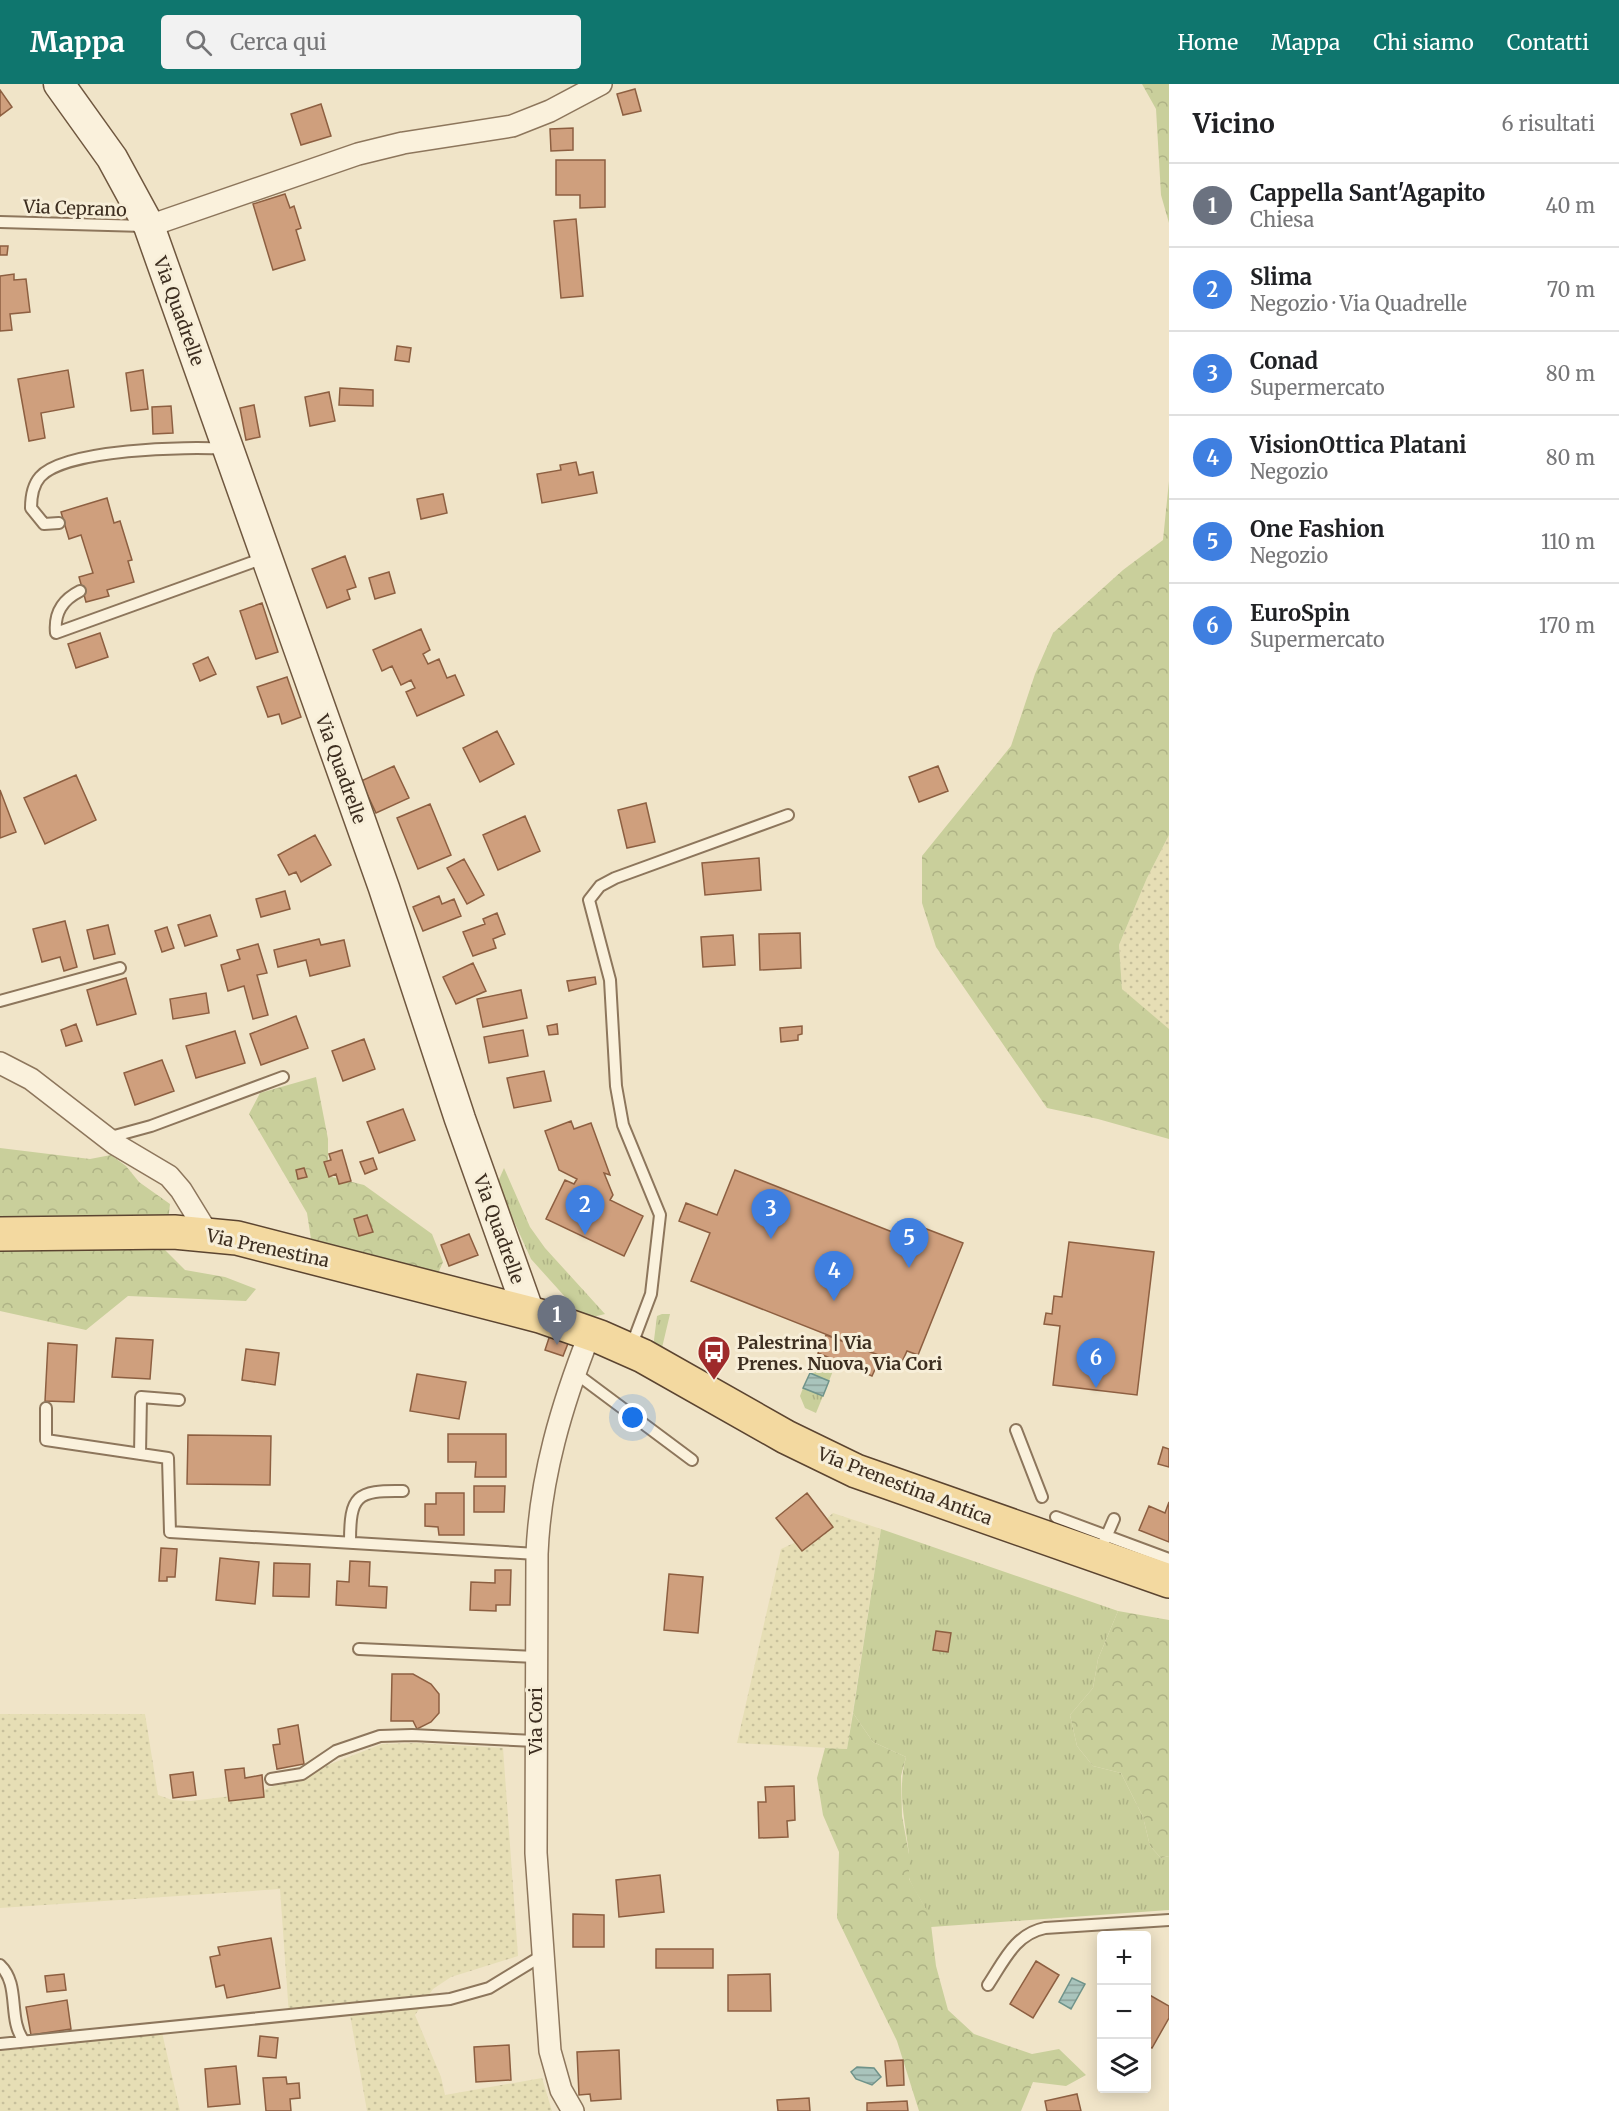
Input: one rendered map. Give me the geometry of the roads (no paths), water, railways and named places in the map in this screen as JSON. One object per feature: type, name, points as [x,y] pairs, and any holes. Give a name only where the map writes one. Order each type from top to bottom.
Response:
[{"type":"main road","name":"Via Prenestina","points":[[0,1234],[164,1232],[208,1234],[254,1242],[529,1313],[590,1333]]},
{"type":"main road","name":"Via Prenestina Antica","points":[[590,1333],[642,1356],[841,1465],[899,1488],[1102,1546],[1169,1581]]},
{"type":"street","name":"Via Quadrelle","points":[[59,84],[116,164],[148,226],[267,557],[529,1313]]},
{"type":"street","points":[[148,226],[358,154],[396,145],[512,126],[550,111],[601,84]]},
{"type":"street","points":[[0,1063],[36,1082],[107,1138],[169,1176],[184,1194],[208,1234]]},
{"type":"street","name":"Via Cori","points":[[573,2111],[556,2078],[550,2050],[536,1853],[537,1554],[544,1484],[574,1372],[590,1333]]},
{"type":"lane","name":"Via Ceprano","points":[[0,222],[148,226]]},
{"type":"lane","points":[[59,523],[44,524],[31,508],[31,496],[39,478],[56,465],[134,450],[191,446],[229,449]]},
{"type":"lane","points":[[80,591],[65,600],[61,606],[55,623],[56,633],[267,557]]},
{"type":"lane","points":[[642,1356],[660,1215],[656,1199],[629,1145],[622,1125],[616,1086],[612,991],[589,906],[592,894],[600,886],[624,874],[788,815]]},
{"type":"lane","points":[[0,1001],[120,968]]},
{"type":"lane","points":[[107,1138],[151,1126],[283,1077]]},
{"type":"lane","points":[[574,1372],[692,1460]]},
{"type":"lane","points":[[140,1454],[141,1397],[179,1400]]},
{"type":"lane","points":[[46,1408],[46,1440],[168,1458],[170,1532],[537,1554]]},
{"type":"lane","points":[[1016,1430],[1041,1497]]},
{"type":"lane","points":[[350,1542],[351,1511],[355,1502],[373,1491],[403,1491]]},
{"type":"lane","name":"Via Prenestina Antica","points":[[1056,1517],[1102,1546],[1169,1559]]},
{"type":"lane","points":[[1102,1546],[1114,1519]]},
{"type":"lane","points":[[359,1649],[536,1657]]},
{"type":"lane","points":[[271,1779],[302,1774],[336,1751],[380,1736],[412,1734],[535,1741]]},
{"type":"lane","points":[[988,1985],[1017,1942],[1030,1932],[1045,1928],[1169,1920]]},
{"type":"lane","points":[[0,2044],[450,1999],[489,1988],[543,1955]]},
{"type":"lane","points":[[0,1965],[9,1975],[18,2029],[24,2041]]},
{"type":"water","points":[[810,1373],[829,1381],[823,1396],[803,1388]]},
{"type":"water","points":[[1072,1978],[1085,1984],[1071,2009],[1059,2002]]},
{"type":"water","points":[[857,2067],[874,2068],[881,2077],[872,2085],[856,2079],[851,2072]]},
{"type":"place","name":"Slima","points":[[585,1235]]},
{"type":"place","name":"Conad","points":[[771,1239]]},
{"type":"place","name":"One Fashion","points":[[909,1268]]},
{"type":"place","name":"VisionOttica Platani","points":[[834,1301]]},
{"type":"place","name":"Cappella Sant'Agapito","points":[[557,1345]]},
{"type":"place","name":"Palestrina | Via Prenes. Nuova, Via Cori","points":[[714,1381]]},
{"type":"place","name":"EuroSpin","points":[[1096,1388]]}]
